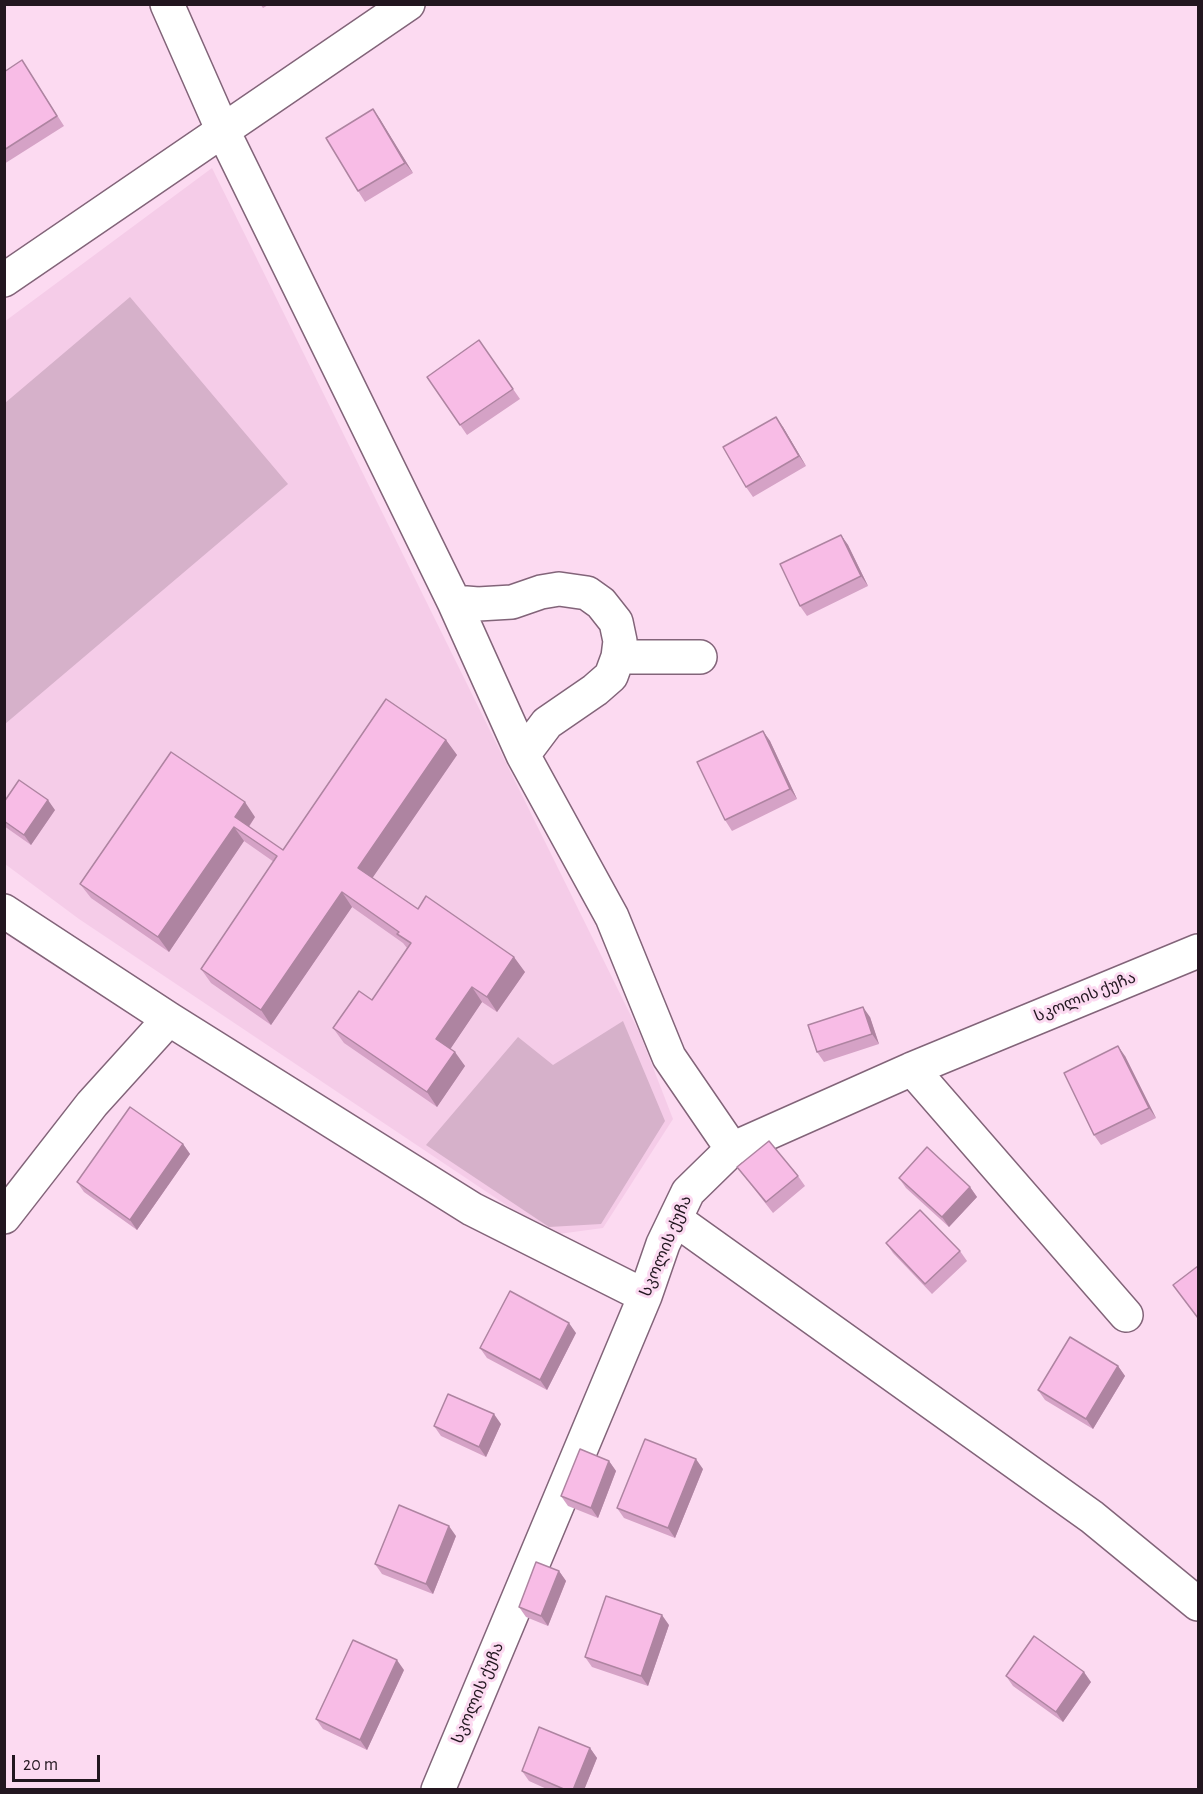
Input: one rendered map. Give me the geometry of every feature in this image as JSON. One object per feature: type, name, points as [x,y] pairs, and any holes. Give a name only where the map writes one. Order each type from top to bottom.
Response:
[{"type":"street","points":[[166,4],[223,131],[454,602],[523,755],[612,917],[669,1057],[732,1149]]},
{"type":"street","points":[[4,280],[408,4]]},
{"type":"street","points":[[476,651],[481,630],[493,615],[512,602],[541,592],[558,589],[586,593],[601,603],[615,622],[620,641],[618,657],[611,676],[548,723],[523,755]]},
{"type":"street","points":[[454,602],[478,604],[512,602]]},
{"type":"street","points":[[618,657],[700,657]]},
{"type":"street","points":[[4,911],[169,1019],[472,1209],[645,1296]]},
{"type":"street","name":"სკოლის ქუჩა","points":[[438,1790],[645,1296],[663,1244],[688,1192],[732,1149],[912,1069],[1198,951]]},
{"type":"street","points":[[4,1217],[92,1104],[169,1019]]},
{"type":"street","points":[[912,1069],[1126,1315]]},
{"type":"street","points":[[675,1219],[1092,1517],[1198,1604]]},
{"type":"shaded area","points":[[212,168],[640,1034],[673,1119],[603,1228],[551,1235],[79,919],[5,864],[4,322]]},
{"type":"shaded area","points":[[130,297],[288,484],[5,724],[5,403]]},
{"type":"shaded area","points":[[623,1021],[665,1121],[601,1224],[549,1227],[426,1145],[518,1037],[553,1065]]},
{"type":"building","points":[[22,60],[57,116],[4,150],[4,72]]},
{"type":"building","points":[[373,109],[405,163],[358,191],[326,138]]},
{"type":"building","points":[[479,340],[513,389],[460,425],[427,377]]},
{"type":"building","points":[[776,417],[799,456],[746,487],[723,447]]},
{"type":"building","points":[[841,535],[861,576],[800,606],[780,564]]},
{"type":"building","points":[[386,699],[446,740],[358,868],[418,909],[426,896],[514,957],[487,997],[472,987],[436,1039],[455,1052],[427,1092],[333,1028],[359,991],[372,1000],[411,943],[342,892],[261,1010],[201,969],[277,856],[234,827],[158,937],[80,884],[171,752],[245,802],[235,817],[283,850]]},
{"type":"building","points":[[763,731],[790,789],[725,820],[697,762]]},
{"type":"building","points":[[19,780],[48,800],[24,835],[4,821],[4,802]]},
{"type":"building","points":[[863,1007],[872,1034],[817,1052],[808,1025]]},
{"type":"building","points":[[1118,1046],[1149,1108],[1094,1135],[1064,1073]]},
{"type":"building","points":[[130,1107],[183,1144],[130,1220],[77,1182]]},
{"type":"building","points":[[769,1141],[798,1176],[766,1202],[737,1167]]},
{"type":"building","points":[[927,1147],[970,1187],[942,1217],[899,1178]]},
{"type":"building","points":[[920,1210],[960,1251],[925,1284],[886,1243]]},
{"type":"building","points":[[1198,1266],[1198,1318],[1173,1285]]},
{"type":"building","points":[[510,1291],[569,1323],[540,1380],[480,1348]]},
{"type":"building","points":[[1070,1337],[1118,1366],[1086,1419],[1038,1390]]},
{"type":"building","points":[[448,1394],[494,1414],[479,1447],[434,1426]]},
{"type":"building","points":[[645,1439],[696,1459],[668,1528],[617,1508]]},
{"type":"building","points":[[580,1449],[609,1461],[591,1508],[561,1496]]},
{"type":"building","points":[[399,1505],[449,1526],[426,1584],[375,1564]]},
{"type":"building","points":[[536,1562],[559,1571],[541,1616],[519,1607]]},
{"type":"building","points":[[606,1596],[662,1615],[641,1676],[585,1657]]},
{"type":"building","points":[[1034,1636],[1084,1672],[1056,1712],[1006,1676]]},
{"type":"building","points":[[353,1640],[397,1660],[360,1740],[316,1719]]},
{"type":"building","points":[[539,1727],[590,1748],[573,1790],[566,1790],[522,1771]]}]
